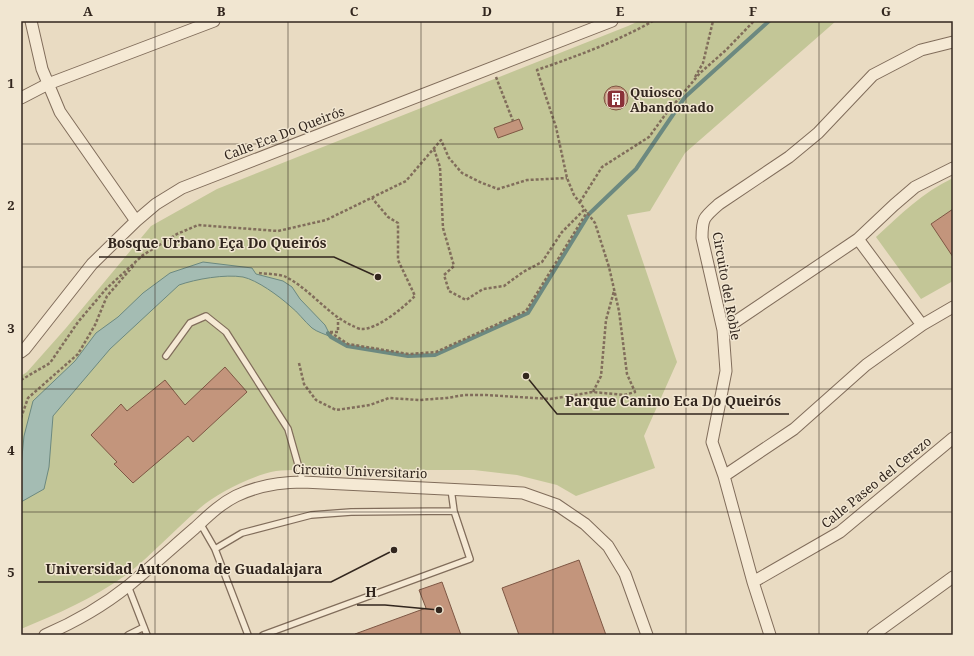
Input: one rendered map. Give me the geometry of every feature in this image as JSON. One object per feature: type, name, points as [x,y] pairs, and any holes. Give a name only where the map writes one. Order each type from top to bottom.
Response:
[{"type":"street","points":[[31,21],[37,50],[54,100],[67,122],[136,221]]},
{"type":"street","points":[[21,98],[48,84],[214,21]]},
{"type":"street","name":"Calle Eca Do Queirós","points":[[21,352],[25,349],[92,264],[136,221],[156,204],[182,188],[612,21]]},
{"type":"street","name":"Circuito del Roble","points":[[770,635],[753,582],[724,476],[712,442],[726,371],[723,330],[702,238],[702,223],[708,213],[718,204],[789,157],[818,133],[873,76],[921,50],[953,42]]},
{"type":"street","points":[[723,330],[858,239],[894,205],[915,188],[953,168]]},
{"type":"street","points":[[858,239],[922,325]]},
{"type":"street","points":[[724,476],[794,429],[866,365],[922,325],[953,307]]},
{"type":"street","name":"Calle Paseo del Cerezo","points":[[753,582],[840,532],[953,438]]},
{"type":"street","name":"Circuito Universitario","points":[[45,635],[70,624],[101,606],[128,586],[200,523],[211,511],[235,496],[259,487],[281,482],[304,482],[451,488],[523,493],[557,505],[585,524],[608,546],[625,574],[646,635]]},
{"type":"street","points":[[873,635],[953,577]]},
{"type":"lane","points":[[166,356],[190,323],[206,316],[226,332],[288,429],[304,482]]},
{"type":"lane","points":[[264,635],[470,559],[454,511],[451,488]]},
{"type":"lane","points":[[215,549],[242,533],[311,514],[454,511]]},
{"type":"lane","points":[[200,523],[215,549],[248,635]]},
{"type":"lane","points":[[128,586],[147,635]]},
{"type":"lane","points":[[128,635],[144,627]]},
{"type":"path","points":[[299,363],[304,384],[316,400],[336,410],[370,404],[389,398],[419,400],[464,395],[486,395],[550,399],[593,392],[624,395],[635,392],[627,374],[619,311],[609,267],[595,223],[574,195],[568,178],[556,127],[536,70],[572,58],[625,37],[653,21]]},
{"type":"path","points":[[690,85],[703,63],[713,21]]},
{"type":"path","points":[[580,202],[602,167],[649,137],[700,73],[726,50],[754,21]]},
{"type":"path","points":[[492,68],[513,121]]},
{"type":"path","points":[[21,380],[50,363],[78,322],[106,289],[143,255],[177,234],[198,225],[278,231],[326,220],[406,181],[441,140],[449,158],[462,173],[482,184],[498,190],[527,180],[568,178]]},
{"type":"path","points":[[434,149],[440,167],[443,228],[454,266],[444,275],[449,291],[466,300],[483,289],[504,286],[523,272],[542,262],[562,232],[586,211]]},
{"type":"path","points":[[259,272],[268,275],[285,276],[310,294],[342,322],[361,330],[380,324],[407,304],[415,296],[398,260],[398,224],[388,217],[372,198]]},
{"type":"path","points":[[338,318],[338,332],[330,332],[348,344],[409,354],[436,352],[526,311],[586,211]]},
{"type":"path","points":[[21,418],[28,398],[78,354],[95,325],[107,296],[143,255]]},
{"type":"path","points":[[593,392],[601,376],[606,320],[614,291]]},
{"type":"green space","points":[[639,21],[836,21],[685,153],[650,211],[627,215],[677,362],[644,436],[655,468],[576,496],[557,485],[517,475],[474,470],[289,470],[267,473],[236,485],[207,502],[136,567],[114,583],[75,605],[21,629],[21,376],[27,372],[66,328],[151,226],[217,189]]},
{"type":"green space","points":[[953,178],[953,281],[921,299],[876,237],[922,197]]},
{"type":"shaded area","points":[[203,262],[252,268],[256,274],[283,281],[292,287],[300,299],[325,325],[331,337],[312,328],[296,311],[280,298],[268,289],[249,279],[236,276],[219,277],[202,279],[179,285],[110,349],[53,416],[49,467],[44,489],[21,502],[21,467],[24,436],[33,401],[75,361],[96,333],[118,317],[143,293],[170,273]]},
{"type":"building","name":"Quiosco Abandonado","points":[[616,86],[621,87],[627,93],[627,103],[621,109],[616,110],[611,109],[605,103],[604,98],[605,93],[611,87]]},
{"type":"building","points":[[519,119],[523,129],[498,138],[494,128]]},
{"type":"building","points":[[953,209],[953,257],[931,224]]},
{"type":"building","points":[[225,367],[247,392],[193,442],[188,436],[133,483],[114,464],[117,462],[91,435],[121,404],[127,411],[165,380],[185,405]]},
{"type":"building","points":[[579,560],[606,635],[519,635],[502,588]]},
{"type":"building","points":[[442,582],[461,635],[355,635],[426,608],[419,590]]},
{"type":"waterway","points":[[328,333],[331,337],[347,346],[408,356],[435,355],[528,313],[589,214],[636,169],[685,97],[769,21]]},
{"type":"place","name":"Quiosco Abandonado","points":[[616,99]]},
{"type":"place","name":"Bosque Urbano Eça Do Queirós","points":[[378,277]]},
{"type":"place","name":"Parque Canino Eca Do Queirós","points":[[526,376]]},
{"type":"place","name":"Universidad Autonoma de Guadalajara","points":[[394,550]]},
{"type":"place","name":"H","points":[[439,610]]}]
